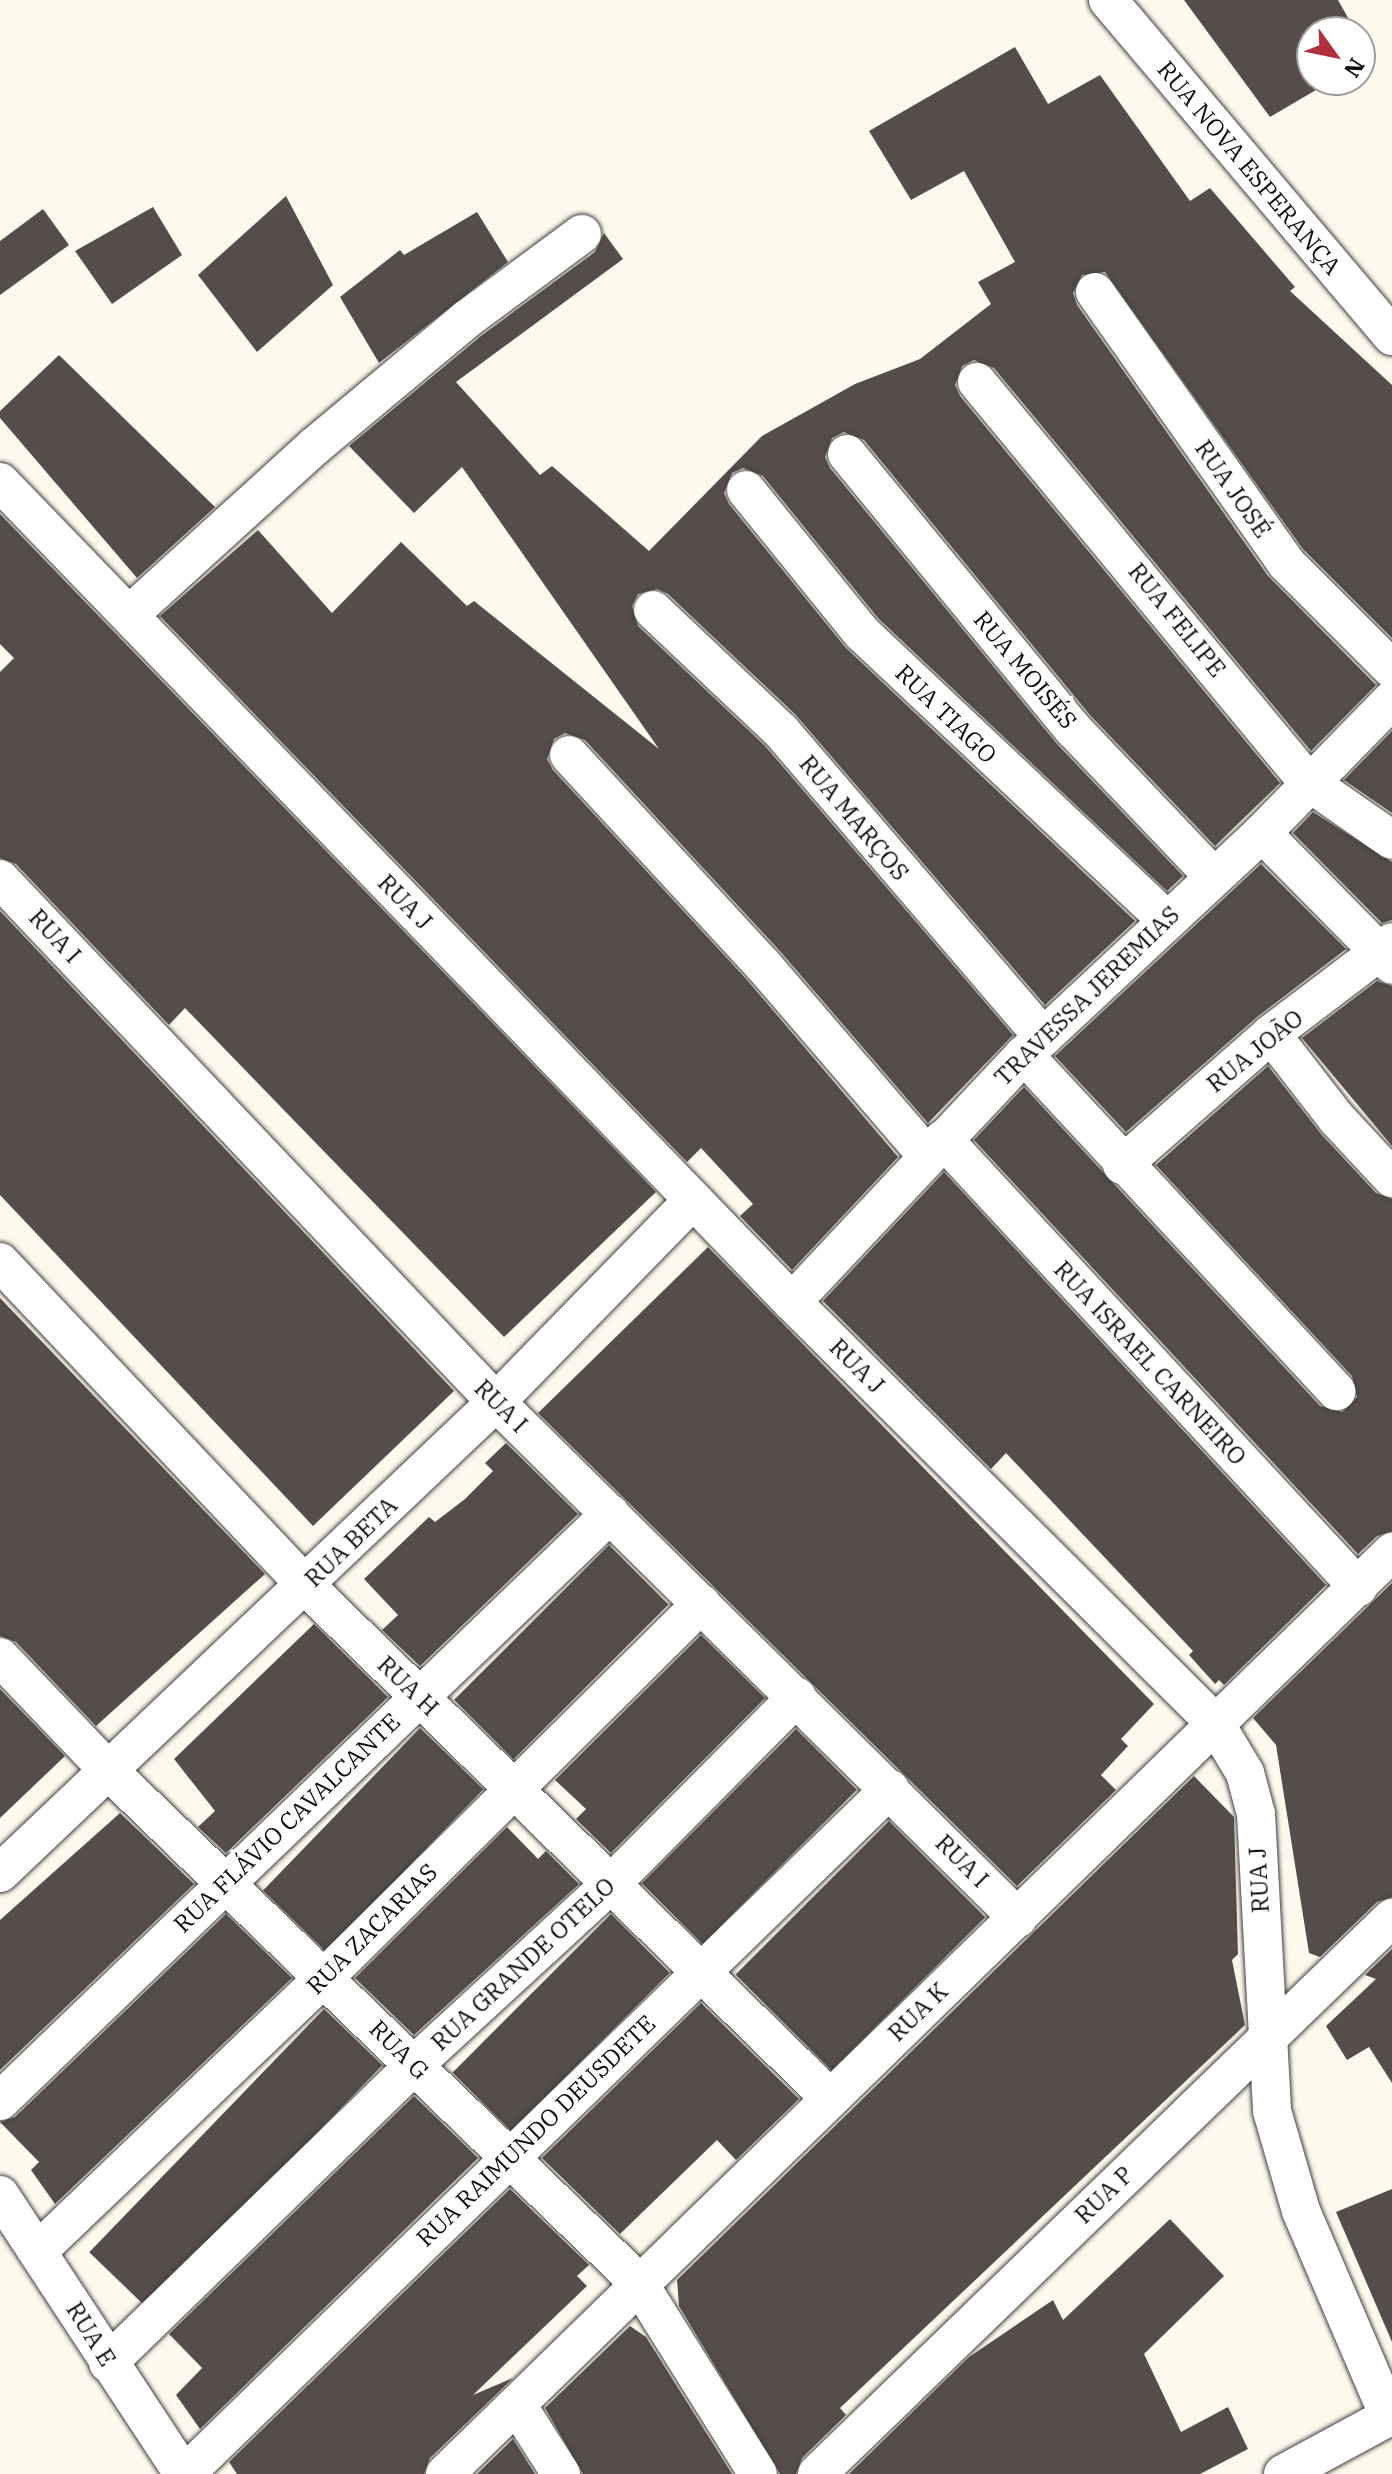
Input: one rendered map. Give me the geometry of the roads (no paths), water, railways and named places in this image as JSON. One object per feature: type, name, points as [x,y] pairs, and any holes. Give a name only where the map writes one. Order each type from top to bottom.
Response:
[{"type":"street","name":"RUA NOVA ESPERANÇA","points":[[1108,0],[1392,336]]},
{"type":"street","points":[[129,615],[362,407],[467,319],[582,234]]},
{"type":"street","name":"RUA JOSÉ","points":[[1095,292],[1286,563],[1392,669]]},
{"type":"street","name":"RUA FELIPE","points":[[977,382],[1307,781],[1392,840]]},
{"type":"street","name":"RUA MOISÉS","points":[[847,454],[1074,730],[1214,877]]},
{"type":"street","name":"RUA J","points":[[0,482],[792,1302],[1215,1723],[1245,1773],[1256,1814],[1272,2111],[1301,2211],[1391,2415]]},
{"type":"street","name":"RUA TIAGO","points":[[746,490],[862,633],[1165,919]]},
{"type":"street","name":"RUA MARÇOS","points":[[653,610],[781,731],[1033,1046],[1122,1165],[1336,1391]]},
{"type":"street","name":"TRAVESSA JEREMIAS","points":[[792,1302],[1033,1046],[1165,919],[1262,833],[1307,781],[1392,700]]},
{"type":"street","name":"RUA ISRAEL CARNEIRO","points":[[569,755],[935,1148],[1358,1587]]},
{"type":"street","points":[[1262,833],[1389,954]]},
{"type":"street","name":"RUA I","points":[[0,879],[496,1402],[1018,1918]]},
{"type":"street","name":"RUA JOÃO","points":[[1122,1165],[1271,1034],[1389,954]]},
{"type":"street","points":[[1271,1034],[1337,1119],[1392,1178]]},
{"type":"street","name":"RUA BETA","points":[[0,1873],[111,1773],[496,1402],[693,1200]]},
{"type":"street","name":"RUA H","points":[[0,1262],[306,1586],[829,2097]]},
{"type":"street","name":"RUA FLÁVIO CAVALCANTE","points":[[0,2101],[610,1514]]},
{"type":"street","name":"RUA K","points":[[445,2474],[638,2282],[1018,1918],[1392,1552]]},
{"type":"street","name":"RUA ZACARIAS","points":[[39,2250],[325,1977],[512,1788],[701,1604]]},
{"type":"street","name":"RUA G","points":[[0,1657],[111,1773],[638,2282],[758,2474]]},
{"type":"street","name":"RUA GRANDE OTELO","points":[[108,2363],[414,2065],[611,1884],[797,1697]]},
{"type":"street","name":"RUA RAIMUNDO DEUSDETE","points":[[184,2474],[890,1789]]},
{"type":"street","name":"RUA P","points":[[817,2474],[1392,1918]]},
{"type":"street","name":"RUA E","points":[[0,2195],[184,2474]]},
{"type":"street","points":[[517,2405],[561,2474]]},
{"type":"street","points":[[1284,2474],[1391,2415]]}]
